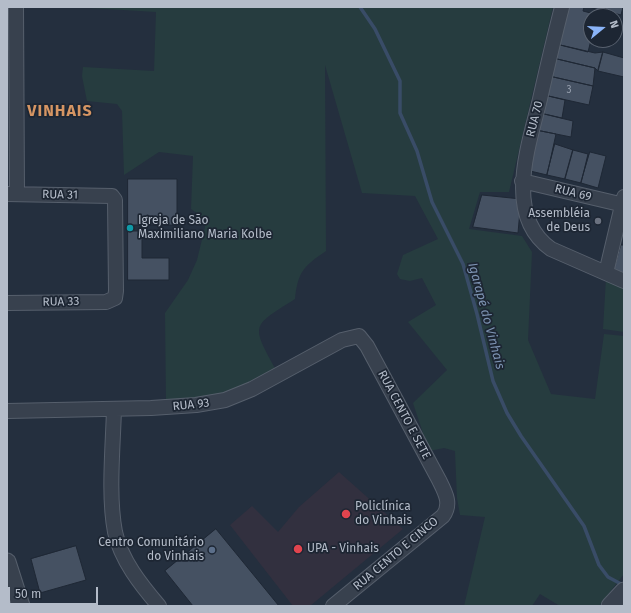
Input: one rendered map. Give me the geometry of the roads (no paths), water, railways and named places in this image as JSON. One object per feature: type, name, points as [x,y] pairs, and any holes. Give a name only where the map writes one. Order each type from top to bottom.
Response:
[{"type":"street","points":[[12,194],[16,7]]},
{"type":"street","name":"RUA 70","points":[[562,7],[523,169],[522,181],[525,207],[533,232],[541,242],[551,249],[606,273]]},
{"type":"street","name":"RUA 69","points":[[522,181],[623,203]]},
{"type":"street","name":"RUA 31","points":[[12,194],[112,196],[115,200],[115,298]]},
{"type":"street","points":[[623,203],[606,273],[624,281]]},
{"type":"street","name":"RUA 33","points":[[7,303],[106,302],[115,298]]},
{"type":"street","name":"RUA 93","points":[[7,411],[114,409],[196,405],[225,400],[252,389],[342,340],[359,336]]},
{"type":"street","name":"RUA CENTO E SETE","points":[[359,336],[367,346],[446,495]]},
{"type":"street","points":[[114,409],[112,502],[115,533],[128,564],[142,586],[158,606]]},
{"type":"street","name":"RUA CENTO E CINCO","points":[[333,606],[443,516],[448,506],[446,495]]},
{"type":"street","points":[[7,562],[21,606]]},
{"type":"street","points":[[7,592],[12,606]]},
{"type":"street","points":[[610,606],[623,592]]},
{"type":"waterway","name":"Igarapé do Vinhais","points":[[360,7],[375,29],[400,81],[400,113],[417,151],[432,202],[463,264],[493,381],[507,413],[521,436],[584,526],[599,565],[608,577],[623,585]]},
{"type":"place","name":"Assembléia de Deus","points":[[598,221]]},
{"type":"place","name":"Igreja de São Maximiliano Maria Kolbe","points":[[130,228]]},
{"type":"place","name":"Policlínica do Vinhais","points":[[346,514]]},
{"type":"place","name":"UPA - Vinhais","points":[[298,549]]},
{"type":"place","name":"Centro Comunitário do Vinhais","points":[[212,550]]},
{"type":"district","name":"VINHAIS","points":[[60,112]]}]
